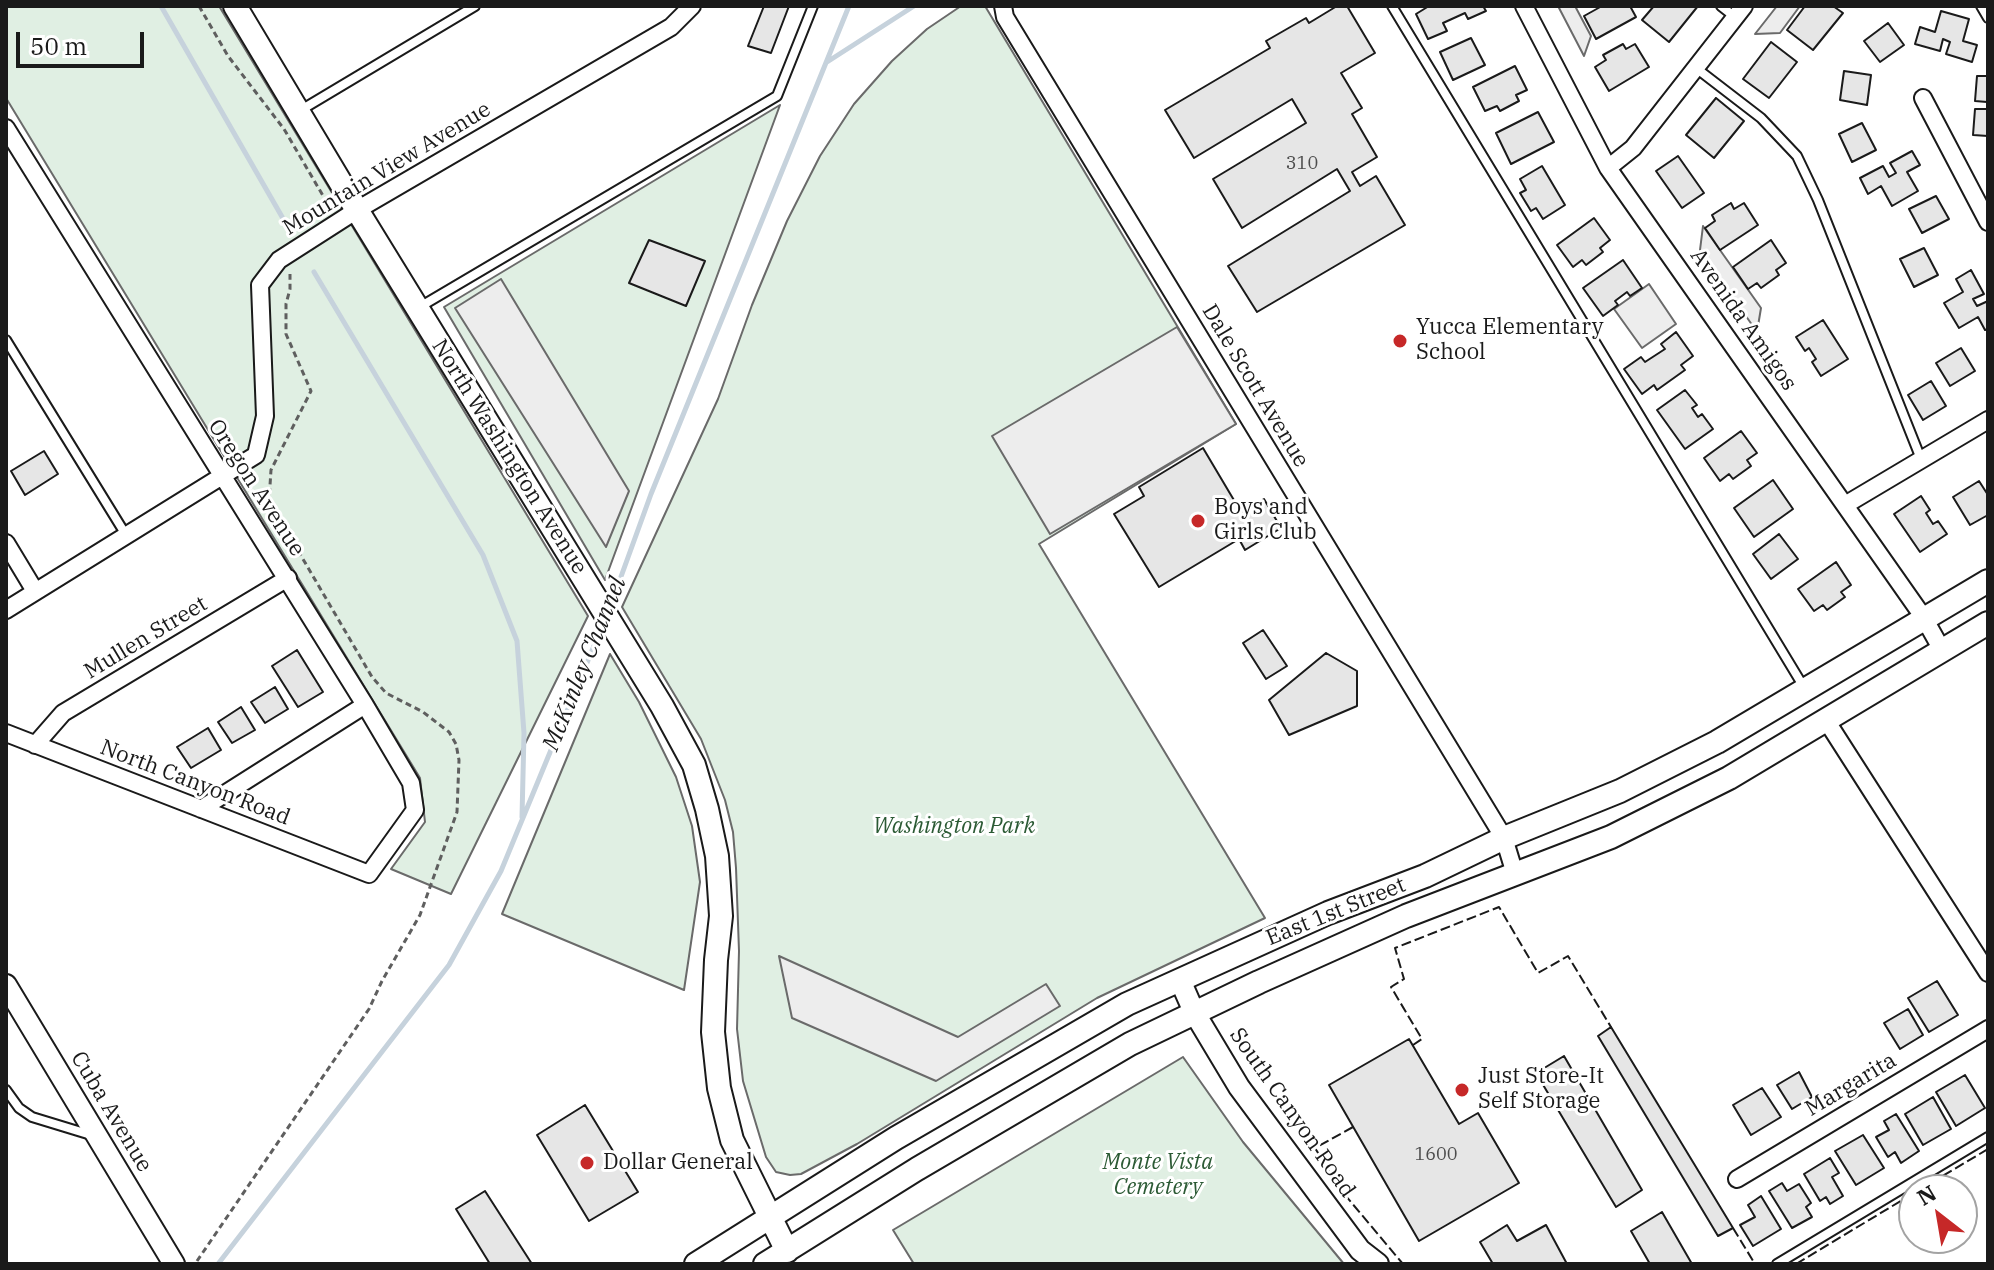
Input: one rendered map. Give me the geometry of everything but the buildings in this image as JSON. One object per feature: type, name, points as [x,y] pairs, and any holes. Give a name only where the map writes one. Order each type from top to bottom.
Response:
[{"type":"main road","name":"North Washington Avenue","points":[[241,8],[297,113],[623,643],[694,765],[717,856],[721,916],[713,1032],[719,1088],[732,1140],[790,1258]]},
{"type":"main road","name":"East 1st Street","points":[[696,1264],[835,1175],[1127,1004],[1328,913],[1425,876],[1504,838],[1620,791],[1717,742],[1988,581]]},
{"type":"main road","name":"East 1st Street","points":[[765,1264],[790,1258],[905,1177],[1075,1074],[1194,1012],[1406,916],[1611,837],[1729,778],[1988,623]]},
{"type":"street","name":"Mountain View Avenue","points":[[6,610],[256,455],[265,416],[260,285],[279,260],[357,210],[671,27],[692,6]]},
{"type":"street","name":"Dale Scott Avenue","points":[[1003,6],[1005,17],[1504,838],[1515,874]]},
{"type":"street","name":"Avenida Amigos","points":[[1524,6],[1608,168],[1924,618],[1942,650]]},
{"type":"street","points":[[1608,168],[1633,148],[1739,12]]},
{"type":"street","points":[[1923,98],[1988,222]]},
{"type":"street","name":"Oregon Avenue","points":[[6,128],[221,476],[288,578],[411,783],[415,810],[369,874]]},
{"type":"street","points":[[1845,505],[1988,420]]},
{"type":"street","points":[[6,543],[35,591]]},
{"type":"street","name":"Mullen Street","points":[[35,745],[63,713],[288,578]]},
{"type":"street","points":[[201,809],[365,705]]},
{"type":"street","points":[[1826,720],[1988,973]]},
{"type":"street","name":"North Canyon Road","points":[[6,733],[369,874]]},
{"type":"street","name":"South Canyon Road","points":[[1180,980],[1194,1012],[1239,1087],[1360,1250],[1378,1264]]},
{"type":"street","name":"Cuba Avenue","points":[[6,985],[174,1264]]},
{"type":"street","name":"Margarita","points":[[1737,1179],[1988,1029]]},
{"type":"lane","points":[[297,113],[475,6]]},
{"type":"lane","points":[[417,309],[777,96],[813,6]]},
{"type":"lane","points":[[1392,6],[1805,690]]},
{"type":"lane","points":[[1721,6],[1739,12]]},
{"type":"lane","points":[[1981,6],[1988,18]]},
{"type":"lane","points":[[1695,68],[1761,118],[1797,156],[1818,200],[1921,459]]},
{"type":"lane","points":[[6,340],[126,535]]},
{"type":"lane","points":[[6,1090],[19,1108],[32,1117],[98,1136]]},
{"type":"lane","points":[[1777,1264],[1988,1137]]},
{"type":"path","points":[[199,6],[228,56],[284,129],[329,206]]},
{"type":"path","points":[[197,1261],[369,1009],[420,915],[457,812],[459,760],[456,744],[449,732],[423,712],[386,693],[372,677],[269,501],[271,470],[311,391],[286,334],[290,271]]},
{"type":"green space","points":[[6,6],[219,6],[588,616],[451,894],[391,869],[425,822],[420,778],[6,98]]},
{"type":"green space","name":"Washington Park","points":[[961,6],[985,6],[1236,424],[1039,544],[1265,918],[1097,998],[857,1144],[801,1174],[790,1175],[776,1172],[766,1157],[743,1081],[737,1029],[739,951],[736,868],[733,832],[725,800],[701,739],[622,607],[718,399],[787,221],[820,156],[854,104],[892,61],[927,29]]},
{"type":"green space","points":[[780,105],[605,580],[444,307]]},
{"type":"green space","points":[[610,654],[639,702],[676,777],[692,826],[700,882],[684,990],[502,914]]},
{"type":"green space","name":"Monte Vista Cemetery","points":[[1183,1057],[1243,1142],[1344,1264],[914,1264],[893,1230]]},
{"type":"shaded area","points":[[1558,6],[1575,6],[1591,36],[1584,56]]},
{"type":"shaded area","points":[[1777,6],[1800,6],[1780,33],[1755,34]]},
{"type":"shaded area","points":[[1703,226],[1761,308],[1757,332],[1700,250]]},
{"type":"shaded area","points":[[501,279],[629,491],[606,547],[455,308]]},
{"type":"shaded area","points":[[1649,284],[1676,324],[1642,348],[1614,309]]},
{"type":"shaded area","points":[[1177,327],[1236,424],[1050,534],[992,436]]},
{"type":"shaded area","points":[[779,956],[958,1037],[1046,984],[1060,1006],[936,1081],[792,1018]]},
{"type":"waterway","points":[[161,6],[285,222]]},
{"type":"waterway","name":"McKinley Channel","points":[[610,607],[651,494],[849,6]]},
{"type":"waterway","points":[[827,62],[914,6]]},
{"type":"waterway","points":[[314,272],[483,555],[517,641],[524,733],[522,817]]},
{"type":"waterway","name":"McKinley Channel","points":[[218,1264],[449,965],[501,871],[603,624]]},
{"type":"fence","points":[[1413,1045],[1422,1039],[1391,987],[1404,979],[1395,948],[1499,907],[1538,973],[1568,956],[1611,1027]]},
{"type":"fence","points":[[1353,1127],[1315,1148],[1340,1189],[1403,1264]]},
{"type":"fence","points":[[1946,1174],[1988,1149]]},
{"type":"fence","points":[[1796,1264],[1898,1203]]},
{"type":"fence","points":[[1733,1228],[1755,1264]]},
{"type":"place","name":"Yucca Elementary School","points":[[1400,341]]},
{"type":"place","name":"Boys and Girls Club","points":[[1198,521]]},
{"type":"place","name":"Just Store-It Self Storage","points":[[1462,1090]]},
{"type":"place","name":"Dollar General","points":[[587,1163]]}]
